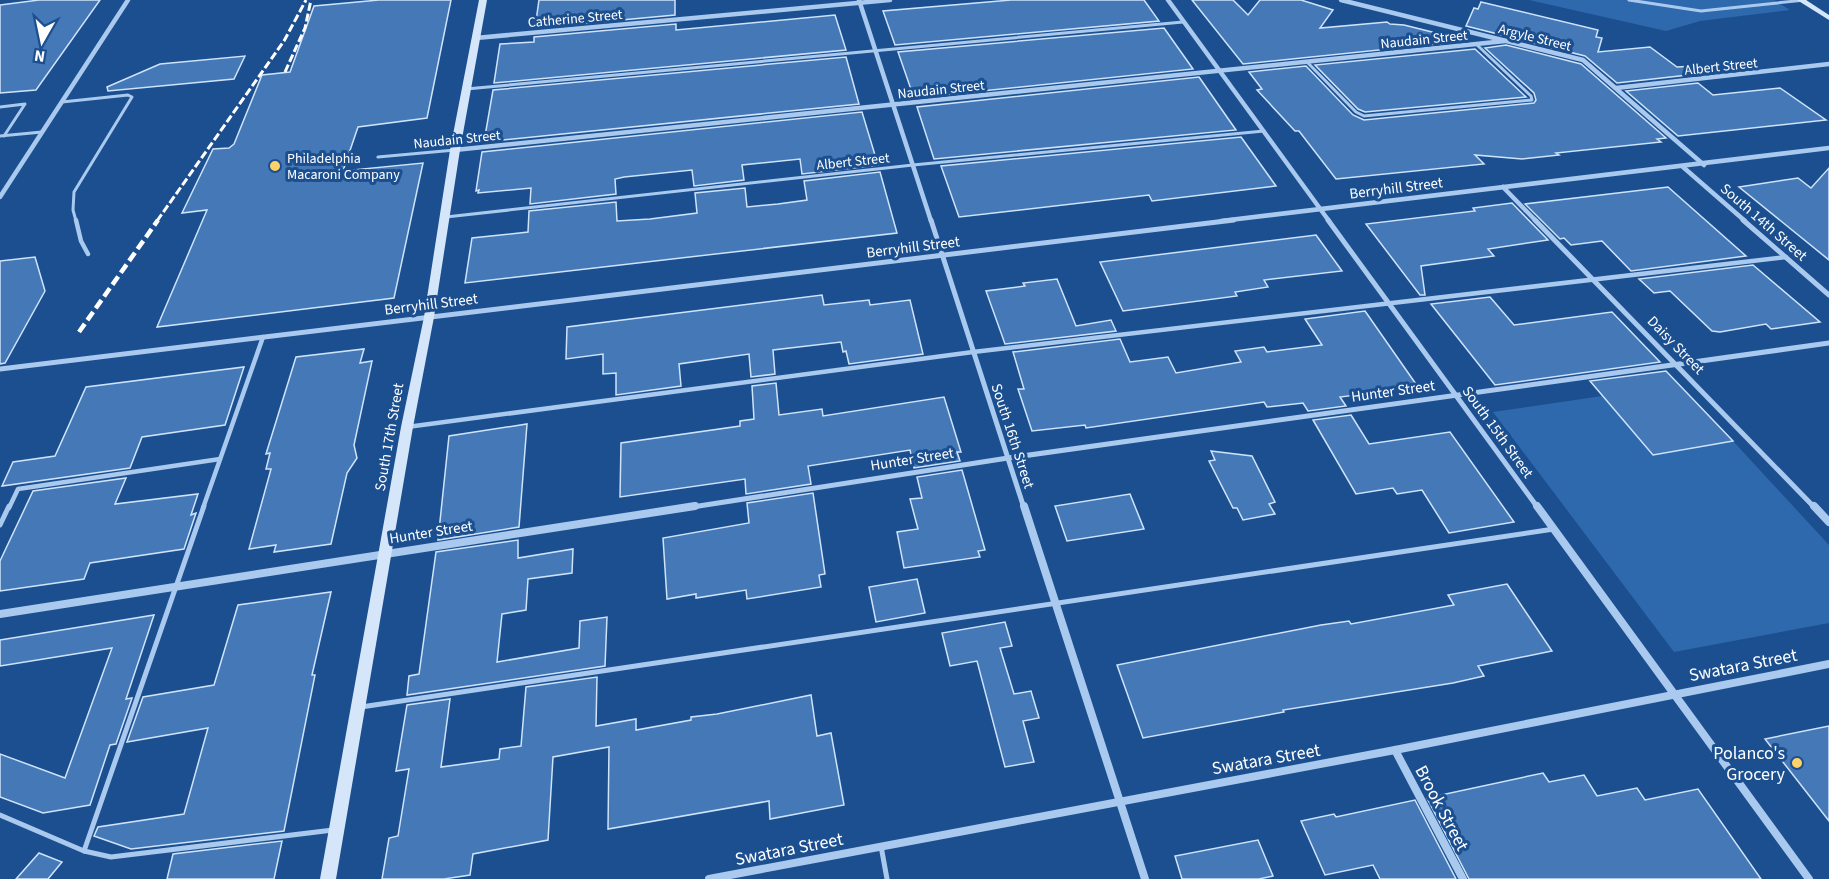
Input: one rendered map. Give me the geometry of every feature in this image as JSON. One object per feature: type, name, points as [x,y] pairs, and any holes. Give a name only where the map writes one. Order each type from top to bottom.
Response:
[{"type":"main road","name":"South 17th Street","points":[[328,879],[483,0]]},
{"type":"main road","points":[[1802,0],[1829,18]]},
{"type":"street","points":[[0,196],[128,0]]},
{"type":"street","name":"Catherine Street","points":[[476,38],[859,1],[890,0]]},
{"type":"street","name":"South 15th Street","points":[[1168,0],[1809,879]]},
{"type":"street","name":"Argyle Street","points":[[1341,0],[1584,60],[1616,88]]},
{"type":"street","name":"South 16th Street","points":[[859,1],[1145,879]]},
{"type":"street","name":"Naudain Street","points":[[455,150],[1505,41]]},
{"type":"street","name":"Albert Street","points":[[1616,88],[1829,64]]},
{"type":"street","points":[[1616,88],[1704,165]]},
{"type":"street","name":"Berryhill Street","points":[[0,369],[1503,187],[1704,165],[1829,148]]},
{"type":"street","name":"South 14th Street","points":[[1683,167],[1829,295]]},
{"type":"street","name":"Daisy Street","points":[[1503,187],[1829,522]]},
{"type":"street","name":"Hunter Street","points":[[0,614],[1008,458],[1829,343]]},
{"type":"street","name":"Swatara Street","points":[[709,879],[1395,750],[1829,664]]},
{"type":"street","name":"Brook Street","points":[[1395,750],[1462,879]]},
{"type":"lane","points":[[1629,0],[1701,11],[1802,0]]},
{"type":"lane","points":[[1655,0],[1659,5]]},
{"type":"lane","points":[[466,89],[1183,22]]},
{"type":"lane","points":[[1307,62],[1356,112],[1364,117],[1532,100],[1531,96],[1476,44]]},
{"type":"lane","points":[[62,102],[128,95],[132,97],[74,192],[73,210],[81,242],[88,254]]},
{"type":"lane","points":[[0,107],[25,104],[2,136]]},
{"type":"lane","points":[[2,136],[42,132]]},
{"type":"lane","name":"Albert Street","points":[[445,217],[913,165],[1264,132]]},
{"type":"lane","name":"Naudain Street","points":[[378,157],[455,150]]},
{"type":"lane","points":[[406,427],[973,352],[1786,257]]},
{"type":"lane","points":[[84,851],[262,337]]},
{"type":"lane","points":[[0,525],[18,489],[220,459]]},
{"type":"lane","points":[[358,708],[1554,529]]},
{"type":"lane","points":[[0,815],[84,851],[111,857],[336,830]]},
{"type":"lane","points":[[881,846],[887,879]]},
{"type":"shaded area","points":[[1529,0],[1774,0],[1790,10],[1700,21],[1666,31]]},
{"type":"shaded area","points":[[1602,396],[1653,455],[1733,441],[1829,545],[1829,623],[1674,652],[1493,412]]},
{"type":"building","points":[[39,0],[100,0],[36,90],[0,93],[0,5]]},
{"type":"building","name":"Philadelphia Macaroni Company","points":[[379,0],[451,0],[427,118],[358,127],[343,171],[423,163],[394,298],[157,327],[207,210],[182,213],[213,149],[229,148],[234,144],[262,75],[290,72],[314,6]]},
{"type":"building","points":[[539,0],[675,0],[675,15],[535,28]]},
{"type":"building","points":[[1011,0],[1144,0],[1159,21],[895,45],[883,11]]},
{"type":"building","points":[[1192,0],[1233,0],[1248,15],[1260,0],[1301,0],[1333,10],[1320,28],[1387,22],[1436,33],[1447,43],[1243,64]]},
{"type":"building","points":[[1481,2],[1598,30],[1596,37],[1602,38],[1598,52],[1650,47],[1677,67],[1695,66],[1697,74],[1617,83],[1585,56],[1466,26],[1474,8],[1478,9]]},
{"type":"building","points":[[835,15],[846,50],[494,83],[500,44],[534,42],[534,37],[676,24],[676,30]]},
{"type":"building","points":[[1164,28],[1193,69],[914,98],[898,52]]},
{"type":"building","points":[[1506,45],[1581,64],[1666,138],[1657,139],[1661,142],[1556,153],[1559,155],[1522,159],[1475,155],[1484,164],[1336,179],[1299,131],[1295,131],[1257,90],[1262,89],[1249,72],[1306,66],[1353,115],[1364,120],[1534,103],[1536,100],[1534,93],[1485,48]]},
{"type":"building","points":[[1475,49],[1526,97],[1365,112],[1358,109],[1315,65]]},
{"type":"building","points":[[245,56],[234,79],[108,91],[107,87],[160,64]]},
{"type":"building","points":[[846,57],[859,104],[484,142],[493,90]]},
{"type":"building","points":[[1199,77],[1236,130],[934,159],[917,107]]},
{"type":"building","points":[[1698,83],[1713,95],[1780,88],[1826,120],[1678,136],[1626,91]]},
{"type":"building","points":[[862,112],[878,165],[802,174],[800,159],[742,165],[744,180],[694,186],[692,170],[624,177],[615,179],[616,194],[530,204],[531,188],[478,193],[479,190],[476,191],[482,152]]},
{"type":"building","points":[[1241,137],[1276,186],[1152,201],[1149,195],[959,217],[941,166]]},
{"type":"building","points":[[1829,168],[1829,260],[1739,187],[1798,178],[1811,188]]},
{"type":"building","points":[[880,172],[897,233],[465,283],[472,238],[528,232],[529,211],[616,202],[617,221],[650,219],[697,213],[695,193],[745,188],[747,207],[778,204],[807,200],[804,181]]},
{"type":"building","points":[[1668,187],[1746,256],[1631,271],[1602,241],[1571,245],[1564,238],[1560,239],[1525,204]]},
{"type":"building","points":[[1512,203],[1548,240],[1488,249],[1494,256],[1421,266],[1425,295],[1420,295],[1366,224],[1475,211],[1473,208]]},
{"type":"building","points":[[1316,235],[1342,271],[1264,280],[1268,287],[1235,292],[1237,296],[1123,311],[1100,262]]},
{"type":"building","points":[[35,257],[45,291],[5,363],[0,364],[0,261]]},
{"type":"building","points":[[1753,265],[1820,322],[1771,329],[1766,324],[1720,332],[1712,331],[1670,291],[1654,293],[1639,279]]},
{"type":"building","points":[[1057,279],[1076,326],[1111,320],[1116,331],[1005,344],[986,291]]},
{"type":"building","points":[[822,295],[824,305],[869,300],[870,305],[910,300],[923,354],[849,364],[841,342],[773,350],[775,374],[751,377],[749,354],[679,364],[681,386],[616,395],[616,373],[603,374],[603,354],[566,359],[567,327]]},
{"type":"building","points":[[1490,297],[1514,325],[1612,312],[1660,362],[1495,385],[1431,304]]},
{"type":"building","points":[[1365,311],[1418,387],[1340,397],[1346,406],[1308,411],[1303,403],[1267,407],[1264,402],[1086,428],[1085,425],[1032,431],[1018,389],[1024,389],[1013,352],[1120,339],[1130,362],[1168,357],[1176,373],[1241,362],[1235,351],[1264,347],[1267,352],[1322,345],[1305,319]]},
{"type":"building","points":[[364,349],[360,363],[372,361],[354,445],[357,458],[347,473],[331,544],[274,552],[276,545],[249,549],[271,469],[266,469],[270,453],[266,454],[296,357]]},
{"type":"building","points":[[244,367],[225,425],[142,437],[130,468],[2,486],[13,462],[55,456],[86,387]]},
{"type":"building","points":[[1666,371],[1733,441],[1653,455],[1590,381]]},
{"type":"building","points":[[776,383],[779,415],[822,409],[823,416],[944,397],[961,452],[957,452],[960,461],[914,468],[910,450],[808,466],[811,484],[746,494],[745,479],[620,497],[621,443],[740,426],[740,421],[754,419],[752,386]]},
{"type":"building","points":[[1351,415],[1369,444],[1450,432],[1514,522],[1449,533],[1422,490],[1397,494],[1393,488],[1356,494],[1313,420]]},
{"type":"building","points":[[527,424],[519,527],[438,540],[449,436]]},
{"type":"building","points":[[1211,451],[1252,456],[1275,502],[1269,504],[1275,514],[1243,520],[1237,508],[1233,508],[1209,461],[1215,460]]},
{"type":"building","points":[[962,470],[985,550],[978,551],[980,557],[904,568],[897,532],[918,529],[910,499],[922,498],[917,477]]},
{"type":"building","points":[[126,478],[115,504],[198,494],[191,515],[196,513],[184,549],[90,563],[84,579],[0,591],[0,561],[33,491]]},
{"type":"building","points":[[813,493],[825,574],[819,575],[821,587],[747,599],[746,590],[696,598],[696,594],[667,599],[663,538],[749,523],[747,503]]},
{"type":"building","points":[[1130,494],[1144,529],[1067,541],[1055,506]]},
{"type":"building","points":[[518,540],[518,558],[573,549],[572,573],[528,579],[526,610],[502,614],[497,662],[579,648],[580,621],[607,617],[605,666],[407,695],[409,676],[419,674],[436,552]]},
{"type":"building","points":[[917,579],[925,613],[876,622],[869,587]]},
{"type":"building","points":[[1507,584],[1552,651],[1478,666],[1484,676],[1453,683],[1283,710],[1284,712],[1143,738],[1117,665],[1321,625],[1349,621],[1351,624],[1454,605],[1448,595]]},
{"type":"building","points":[[331,592],[312,675],[315,675],[284,831],[131,849],[94,836],[98,827],[184,814],[208,728],[127,742],[143,697],[214,685],[238,605]]},
{"type":"building","points":[[154,615],[126,699],[132,698],[116,744],[110,745],[90,805],[43,813],[0,797],[0,754],[65,778],[112,648],[0,666],[0,640]]},
{"type":"building","points":[[1005,622],[1012,646],[1000,648],[1014,694],[1031,691],[1039,718],[1023,721],[1034,762],[1005,767],[977,661],[950,666],[942,633]]},
{"type":"building","points":[[597,677],[596,726],[636,719],[636,730],[691,720],[691,717],[811,695],[817,736],[831,733],[844,805],[770,819],[769,801],[608,829],[609,747],[553,757],[548,840],[473,854],[470,875],[444,879],[382,879],[389,838],[398,836],[409,769],[396,771],[407,705],[450,699],[441,767],[499,759],[500,749],[521,746],[526,687]]},
{"type":"building","points":[[1829,726],[1829,821],[1765,739]]},
{"type":"building","points":[[1543,773],[1549,782],[1584,775],[1597,796],[1637,788],[1645,800],[1698,789],[1761,879],[1469,879],[1427,798]]},
{"type":"building","points":[[1415,800],[1456,879],[1380,879],[1373,865],[1325,875],[1301,821],[1334,814],[1336,817]]},
{"type":"building","points":[[1258,840],[1273,876],[1259,879],[1182,879],[1175,856]]},
{"type":"building","points":[[282,841],[274,879],[167,879],[173,854]]},
{"type":"building","points":[[39,853],[62,862],[48,879],[16,879]]},
{"type":"railway","points":[[157,221],[284,41],[306,0]]},
{"type":"railway","points":[[285,72],[305,28],[311,0]]},
{"type":"railway","points":[[79,332],[158,220]]},
{"type":"place","name":"Philadelphia Macaroni Company","points":[[275,166]]},
{"type":"place","name":"Polanco's Grocery","points":[[1797,763]]}]
